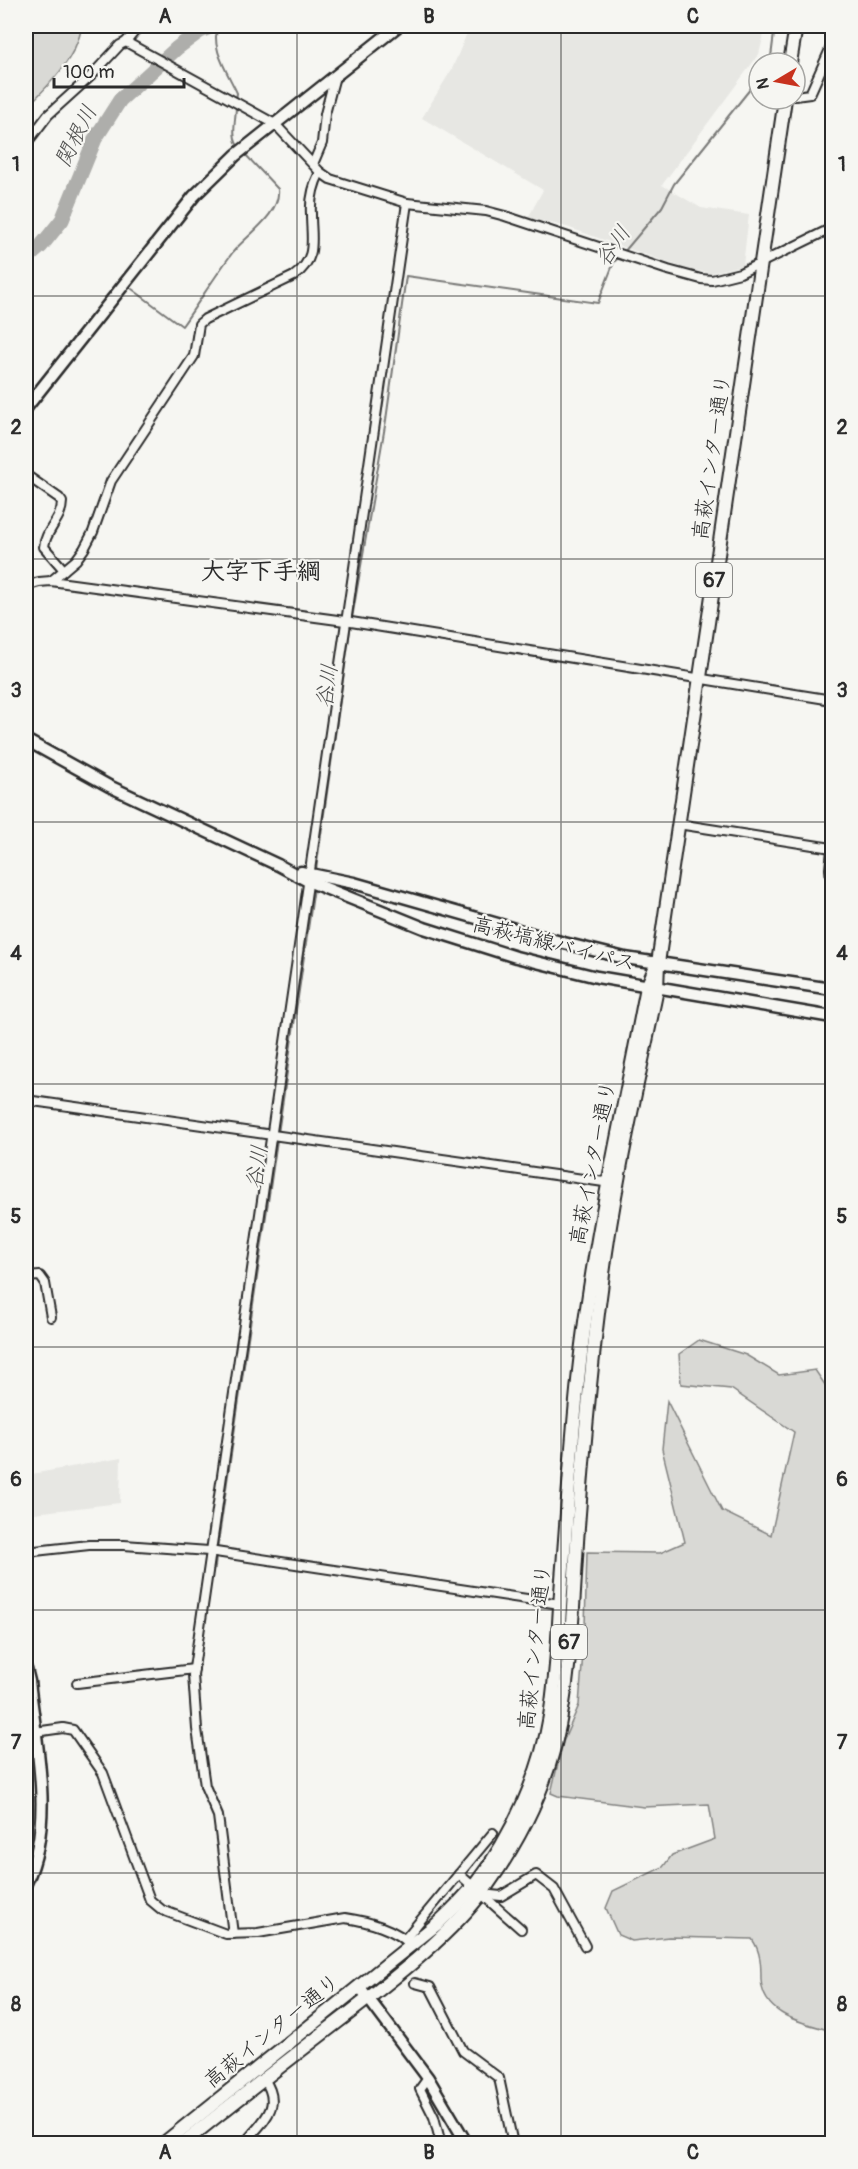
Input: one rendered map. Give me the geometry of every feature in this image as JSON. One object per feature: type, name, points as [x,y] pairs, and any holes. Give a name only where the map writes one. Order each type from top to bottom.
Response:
[{"type":"main road","points":[[26,408],[194,196],[236,155],[398,26]]},
{"type":"main road","points":[[792,51],[796,26]]},
{"type":"main road","name":"高萩インター通り","points":[[163,2144],[359,1986],[408,1942],[437,1924],[477,1890],[512,1825],[535,1773],[550,1718],[557,1661],[579,1371],[591,1278],[613,1184],[657,963],[783,111]]},
{"type":"main road","name":"高萩塙線バイパス","points":[[26,740],[109,786],[402,921],[452,938],[563,969],[652,988],[832,1017]]},
{"type":"main road","name":"高萩塙線バイパス","points":[[308,878],[354,884],[625,958],[832,989]]},
{"type":"main road","name":"高萩インター通り","points":[[182,2144],[368,1998],[445,1932],[477,1890],[504,1860],[526,1822],[546,1774],[561,1717],[591,1373],[613,1184]]},
{"type":"main road","points":[[26,1670],[40,1771],[39,1835],[34,1861],[26,1883]]},
{"type":"main road","points":[[359,1986],[428,2078],[467,2144]]},
{"type":"street","points":[[26,144],[48,115],[91,76],[120,45],[126,42],[139,26]]},
{"type":"street","points":[[126,42],[275,124],[320,172],[341,184],[407,203],[486,211],[556,231],[628,257],[701,279],[724,278],[760,264],[832,228]]},
{"type":"street","points":[[807,94],[810,94],[832,45]]},
{"type":"street","points":[[313,164],[322,143],[325,114],[336,74]]},
{"type":"street","points":[[51,581],[84,549],[93,532],[111,481],[194,356],[199,324],[294,276],[306,266],[313,240],[311,211],[316,180],[320,172]]},
{"type":"street","points":[[233,1934],[218,1816],[205,1786],[197,1729],[194,1669],[209,1551],[407,203]]},
{"type":"street","points":[[26,475],[62,502],[58,518],[44,540],[44,547],[64,570]]},
{"type":"street","points":[[26,586],[51,581],[345,621],[832,700]]},
{"type":"street","points":[[678,824],[832,849],[830,869],[832,889]]},
{"type":"street","points":[[26,1100],[613,1184]]},
{"type":"street","points":[[26,1277],[40,1276],[45,1283],[51,1317]]},
{"type":"street","points":[[26,1552],[89,1545],[209,1551],[560,1604]]},
{"type":"street","points":[[77,1683],[194,1669]]},
{"type":"street","points":[[35,1732],[63,1728],[73,1730],[82,1741],[103,1773],[150,1900],[162,1910],[226,1934],[293,1928],[345,1918],[376,1926],[408,1942],[493,1833]]},
{"type":"street","points":[[459,1874],[521,1929]]},
{"type":"street","points":[[477,1890],[501,1896],[536,1875],[554,1889],[585,1946]]},
{"type":"street","points":[[415,1983],[430,1987],[463,2051],[499,2078],[513,2144]]},
{"type":"street","points":[[428,2078],[420,2089],[434,2117],[441,2144]]},
{"type":"street","points":[[244,2144],[272,2107],[273,2097],[264,2079]]},
{"type":"shaded area","points":[[26,26],[82,26],[68,60],[26,108]]},
{"type":"shaded area","points":[[470,26],[766,26],[760,51],[747,51],[747,70],[662,185],[701,208],[749,215],[743,265],[711,273],[689,270],[567,227],[528,218],[543,190],[422,118],[452,69]]},
{"type":"shaded area","points":[[699,1340],[746,1355],[779,1375],[815,1370],[832,1395],[832,2031],[787,2016],[769,2002],[761,1980],[759,1954],[752,1939],[669,1937],[632,1941],[618,1935],[606,1908],[613,1891],[663,1867],[672,1855],[715,1839],[709,1804],[644,1807],[558,1796],[551,1793],[563,1742],[579,1705],[585,1627],[587,1552],[660,1553],[685,1542],[662,1449],[667,1401],[722,1511],[771,1535],[794,1432],[731,1389],[681,1384],[679,1354]]},
{"type":"shaded area","points":[[121,1458],[120,1503],[26,1514],[26,1475]]},
{"type":"waterway","name":"関根川","points":[[26,259],[41,246],[62,220],[95,139],[120,100],[177,48],[200,31],[213,26]]},
{"type":"waterway","points":[[219,26],[216,42],[225,69],[237,93],[236,100]]},
{"type":"waterway","name":"谷川","points":[[772,51],[775,26]]},
{"type":"waterway","name":"谷川","points":[[624,252],[662,207],[674,184],[747,93]]},
{"type":"waterway","points":[[236,106],[234,134],[240,149]]},
{"type":"waterway","points":[[132,289],[182,326],[233,252],[262,224],[278,198],[278,189],[244,153]]},
{"type":"waterway","name":"谷川","points":[[316,870],[350,630],[386,420],[406,276],[598,303],[614,262],[620,256]]},
{"type":"waterway","name":"谷川","points":[[217,1550],[314,888]]},
{"type":"waterway","name":"谷川","points":[[215,1568],[216,1556]]},
{"type":"district","name":"大字下手綱","points":[[261,571]]}]
